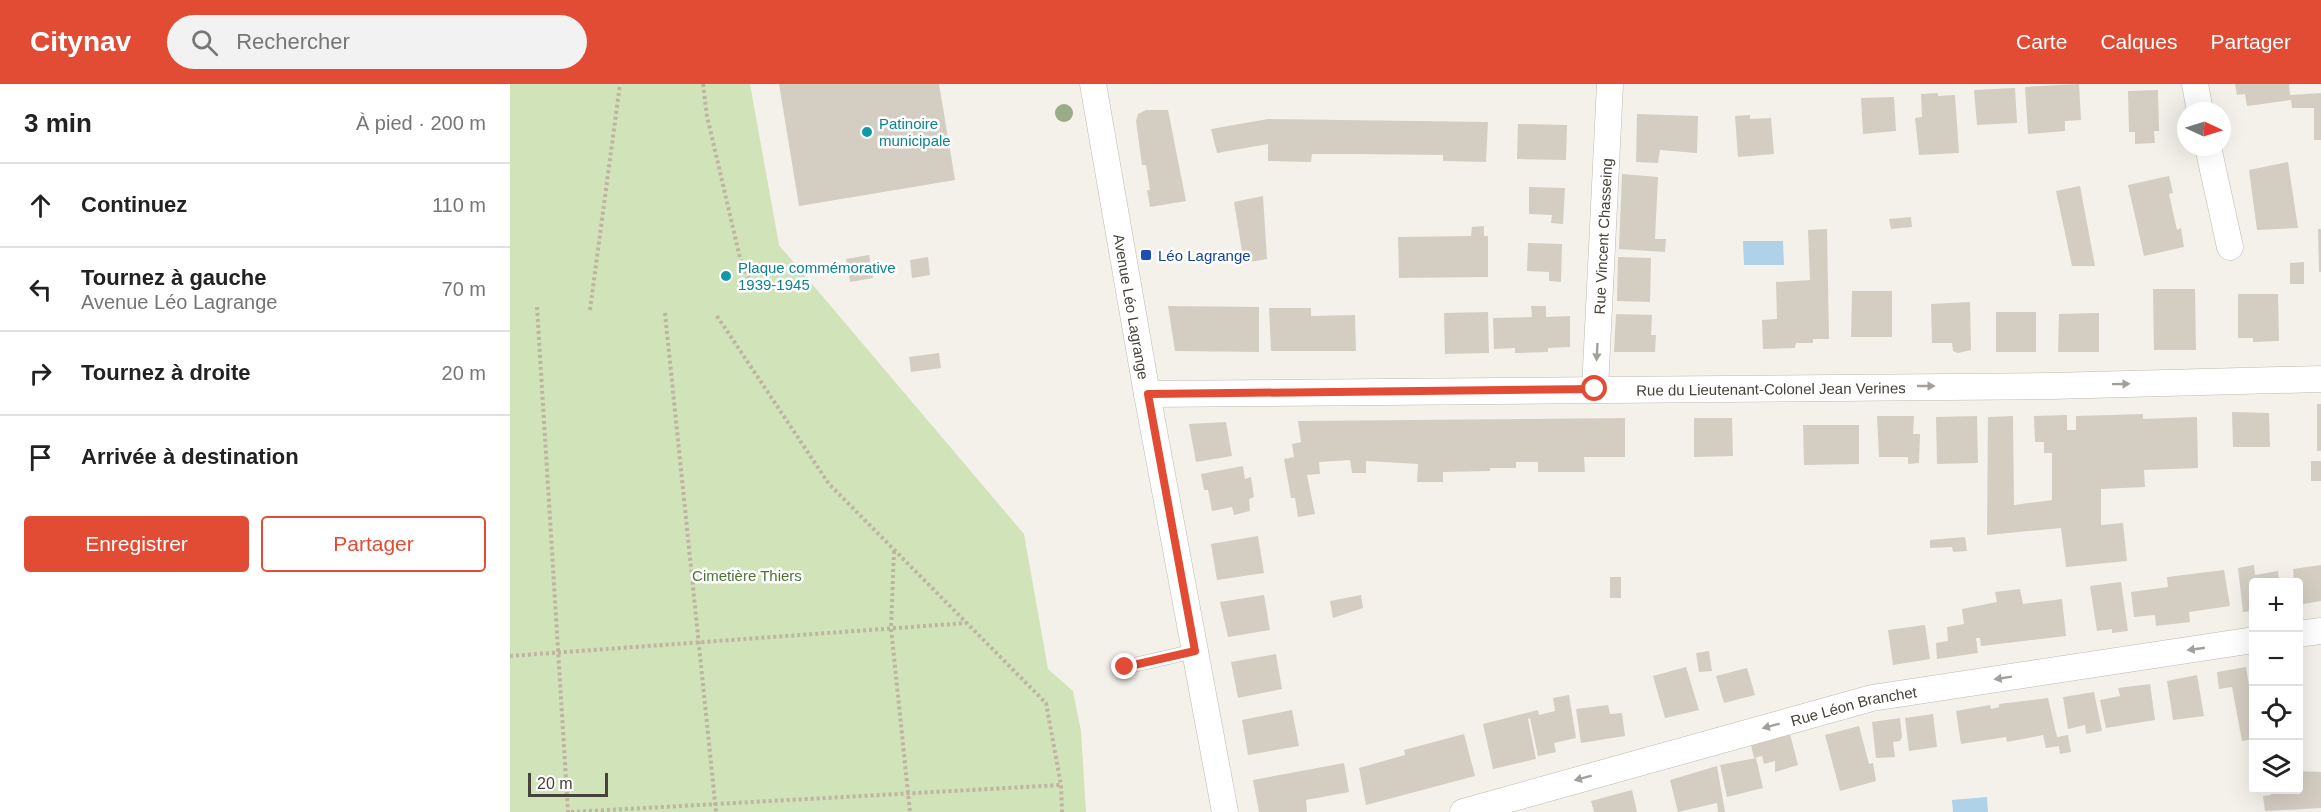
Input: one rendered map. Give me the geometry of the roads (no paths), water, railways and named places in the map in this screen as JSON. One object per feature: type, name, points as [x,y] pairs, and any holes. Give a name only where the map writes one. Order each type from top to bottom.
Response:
[{"type":"street","name":"Avenue Léo Lagrange","points":[[1094,84],[1225,812]]},
{"type":"street","name":"Rue Vincent Chasseing","points":[[1595,389],[1610,84]]},
{"type":"street","points":[[2194,84],[2198,102]]},
{"type":"street","points":[[2210,156],[2230,247]]},
{"type":"street","name":"Rue du Lieutenant-Colonel Jean Verines","points":[[1148,394],[2062,385],[2321,379]]},
{"type":"street","points":[[2303,633],[2321,631]]},
{"type":"street","name":"Rue Léon Branchet","points":[[1463,812],[1872,699],[2086,664],[2249,641]]},
{"type":"lane","points":[[1125,667],[1195,651]]},
{"type":"water","points":[[1743,241],[1783,241],[1784,265],[1744,265]]},
{"type":"water","points":[[1987,797],[1988,812],[1953,812],[1952,800]]},
{"type":"place","name":"Patinoire municipale","points":[[867,132]]},
{"type":"place","name":"Léo Lagrange","points":[[1146,255]]},
{"type":"place","name":"Plaque commémorative 1939-1945","points":[[726,276]]},
{"type":"park label","name":"Cimetière Thiers","points":[[747,575]]}]
